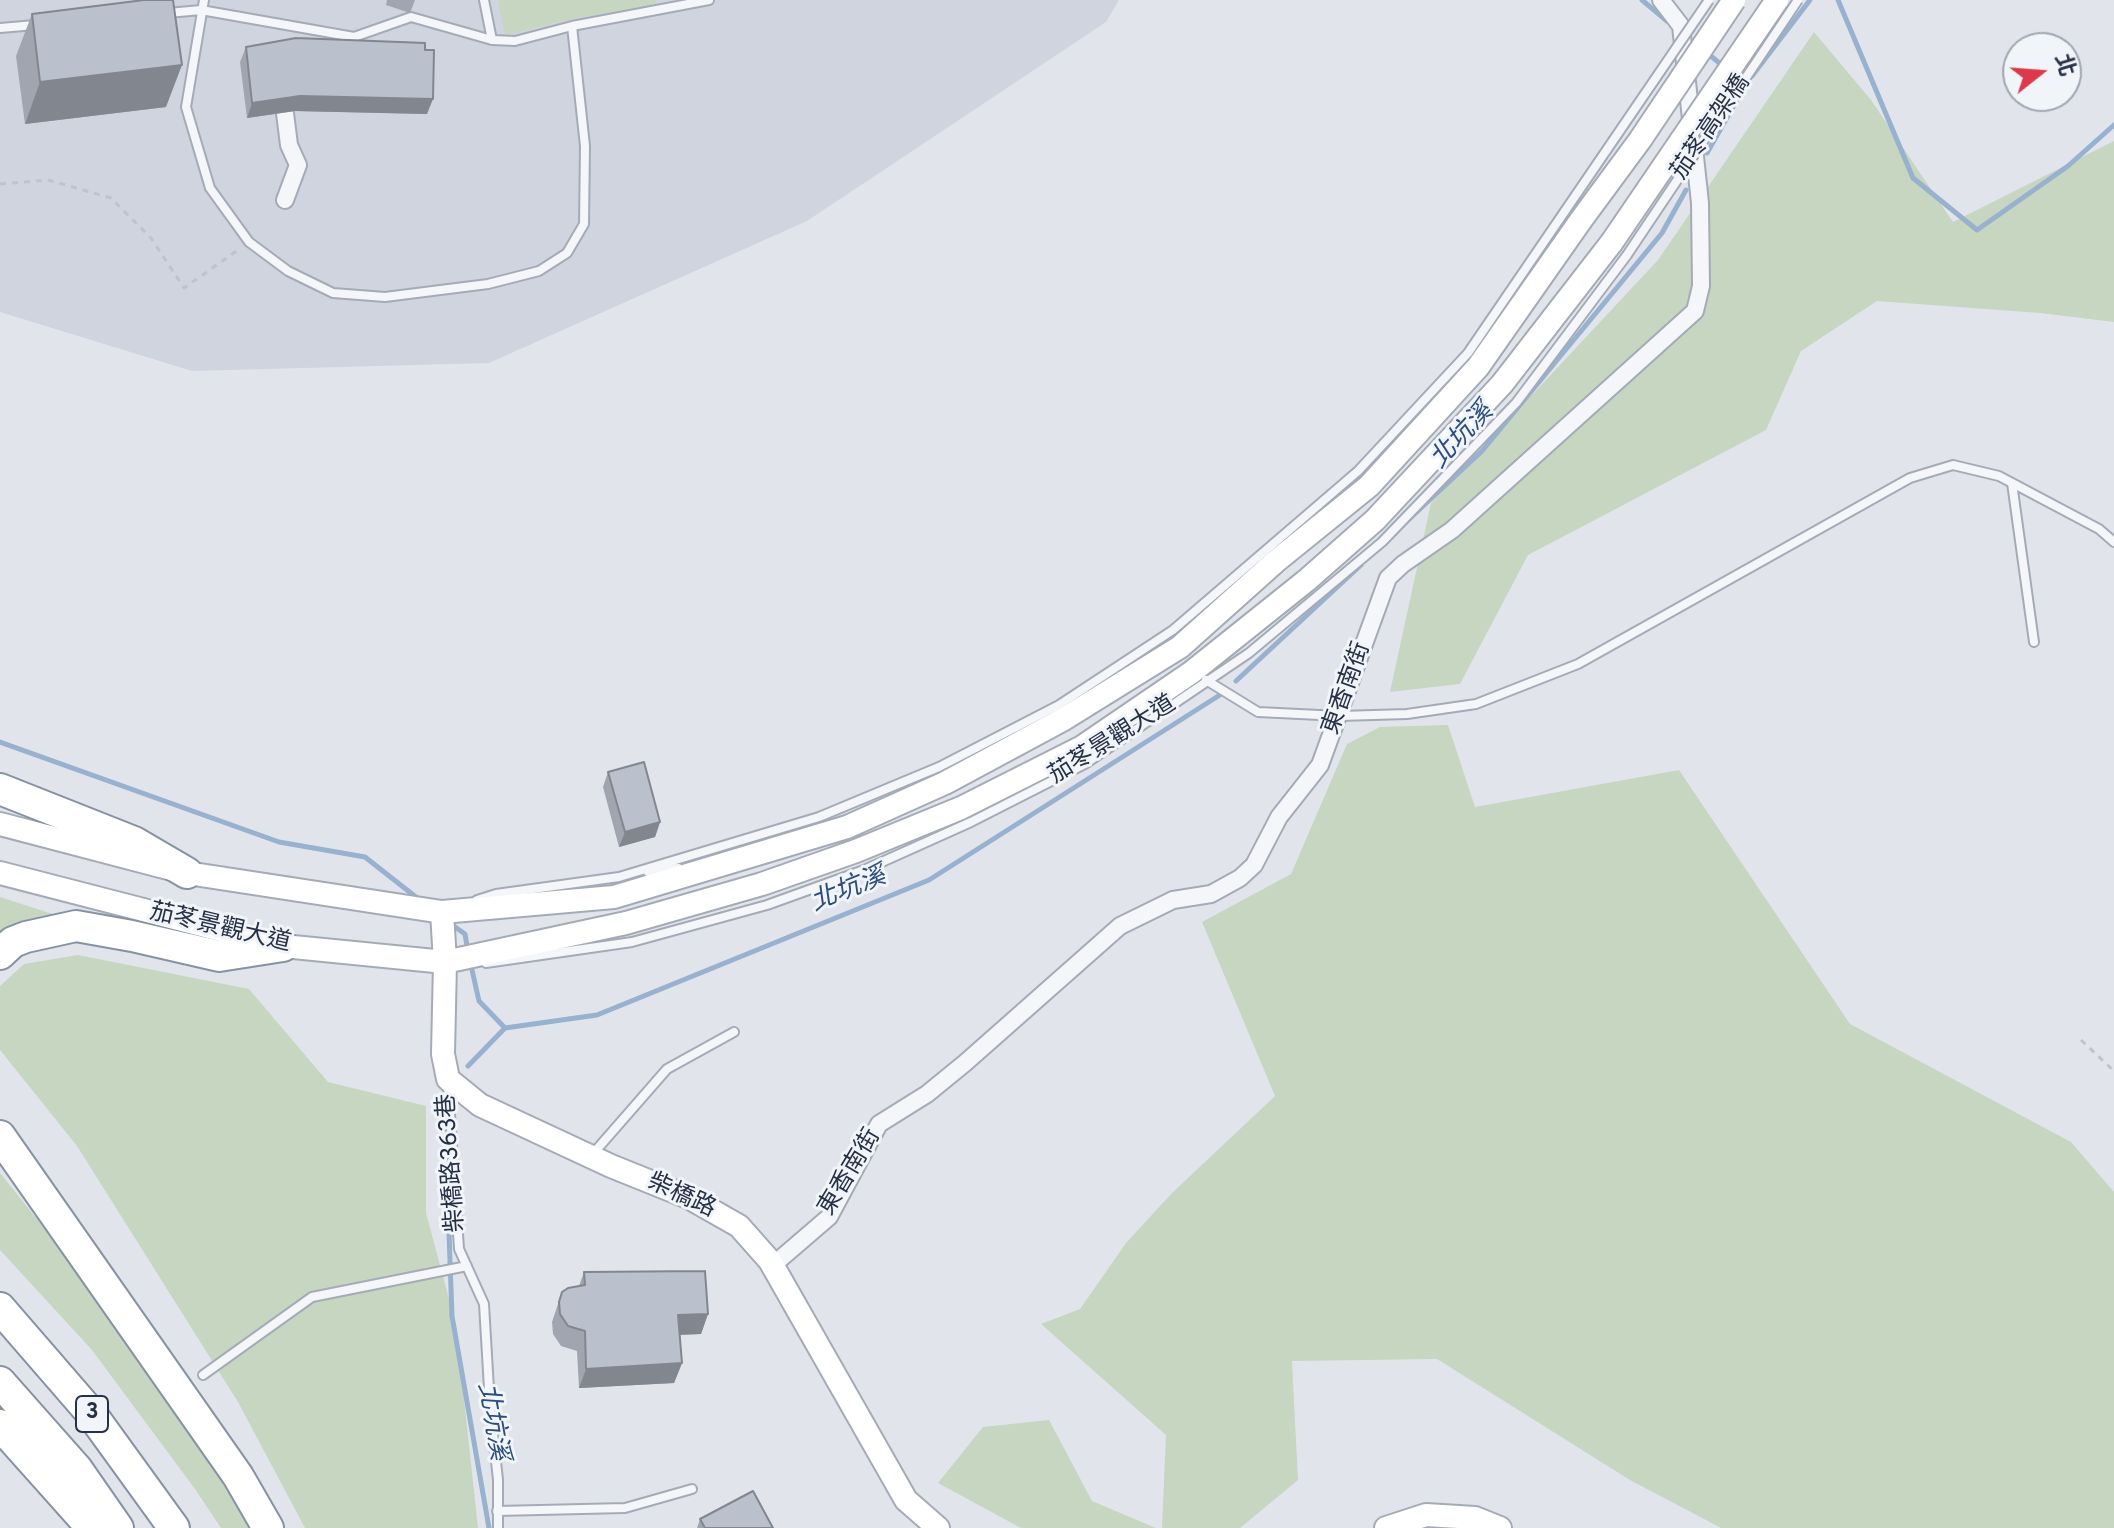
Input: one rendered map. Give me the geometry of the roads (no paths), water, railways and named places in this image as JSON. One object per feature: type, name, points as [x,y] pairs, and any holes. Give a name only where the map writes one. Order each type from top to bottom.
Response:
[{"type":"highway","points":[[0,789],[134,842],[187,873]]},
{"type":"highway","points":[[0,954],[13,942],[26,937],[76,926],[219,956],[283,946]]},
{"type":"highway","points":[[0,1136],[238,1476],[268,1528]]},
{"type":"highway","name":"3","points":[[0,1308],[90,1412],[174,1528]]},
{"type":"highway","name":"3","points":[[0,1382],[77,1469],[118,1528]]},
{"type":"highway","points":[[0,1425],[92,1528]]},
{"type":"street","points":[[1573,216],[1640,140],[1734,0]]},
{"type":"street","name":"茄苳高架橋","points":[[1620,249],[1777,0]]},
{"type":"street","name":"東香南街","points":[[772,1266],[829,1217],[879,1124],[927,1094],[965,1063],[1120,926],[1173,900],[1211,894],[1240,878],[1254,865],[1279,817],[1320,765],[1388,578],[1452,530],[1695,311],[1701,286],[1698,188],[1681,26],[1665,2]]},
{"type":"street","points":[[285,113],[289,145],[298,165],[285,200]]},
{"type":"street","name":"茄苳景觀大道","points":[[0,824],[187,873],[442,912],[614,897],[847,827],[945,783],[1064,719],[1176,639],[1369,486],[1478,367],[1573,216]]},
{"type":"street","name":"茄苳景觀大道","points":[[0,873],[283,946],[445,962],[626,923],[762,884],[856,851],[939,817],[1082,747],[1199,677],[1375,520],[1502,384],[1620,249]]},
{"type":"street","points":[[442,912],[445,962],[443,1054],[448,1079]]},
{"type":"street","name":"柴橋路","points":[[448,1079],[480,1105],[688,1197],[739,1226],[772,1266],[906,1500],[938,1528]]},
{"type":"street","points":[[1386,1528],[1426,1515],[1475,1518],[1500,1528]]},
{"type":"lane","points":[[484,0],[492,40]]},
{"type":"lane","points":[[155,14],[202,5],[354,37],[411,17],[492,40],[515,41],[572,26],[709,0]]},
{"type":"lane","points":[[1573,216],[1709,0]]},
{"type":"lane","name":"茄苳高架橋","points":[[1620,249],[1798,0]]},
{"type":"lane","points":[[202,5],[186,107],[210,188],[249,242],[288,271],[333,293],[385,297],[488,284],[539,271],[567,253],[584,224],[585,146],[572,26]]},
{"type":"lane","points":[[0,28],[46,24]]},
{"type":"lane","name":"茄苳景觀大道","points":[[442,912],[496,894],[619,877],[819,817],[939,767],[1059,705],[1176,639],[1358,471],[1468,353],[1573,216]]},
{"type":"lane","points":[[1358,471],[1414,437]]},
{"type":"lane","points":[[1199,677],[1258,712],[1340,716],[1407,714],[1476,704],[1578,664],[1910,478],[1953,465],[1999,476],[2099,529],[2114,542]]},
{"type":"lane","points":[[2012,483],[2034,642]]},
{"type":"lane","name":"茄苳景觀大道","points":[[445,962],[496,963],[632,942],[767,905],[864,870],[971,822],[1085,764],[1199,677]]},
{"type":"lane","points":[[939,817],[1033,790]]},
{"type":"lane","points":[[619,877],[758,856]]},
{"type":"lane","points":[[591,1156],[667,1069],[734,1032]]},
{"type":"lane","name":"柴橋路363巷","points":[[448,1079],[459,1249],[484,1304],[498,1480],[498,1528]]},
{"type":"lane","points":[[203,1375],[312,1297],[467,1266]]},
{"type":"lane","points":[[497,1511],[625,1508],[692,1489]]},
{"type":"waterway","points":[[1642,0],[1667,21]]},
{"type":"waterway","name":"北坑溪","points":[[1752,76],[1810,0]]},
{"type":"waterway","name":"北坑溪","points":[[1838,0],[1913,178],[1977,230],[2068,166],[2114,125]]},
{"type":"waterway","points":[[1706,52],[1723,66]]},
{"type":"waterway","name":"北坑溪","points":[[1707,153],[1742,91]]},
{"type":"waterway","name":"北坑溪","points":[[1406,522],[1482,451],[1662,233],[1686,190]]},
{"type":"waterway","name":"北坑溪","points":[[1236,681],[1361,565]]},
{"type":"waterway","name":"北坑溪","points":[[468,1066],[505,1028],[597,1015],[929,880],[1223,693]]},
{"type":"waterway","points":[[0,742],[279,842],[365,857],[421,901]]},
{"type":"waterway","points":[[448,922],[465,934],[468,952]]},
{"type":"waterway","points":[[470,961],[479,1001],[505,1028]]},
{"type":"waterway","name":"北坑溪","points":[[447,1178],[452,1316],[489,1528]]}]
